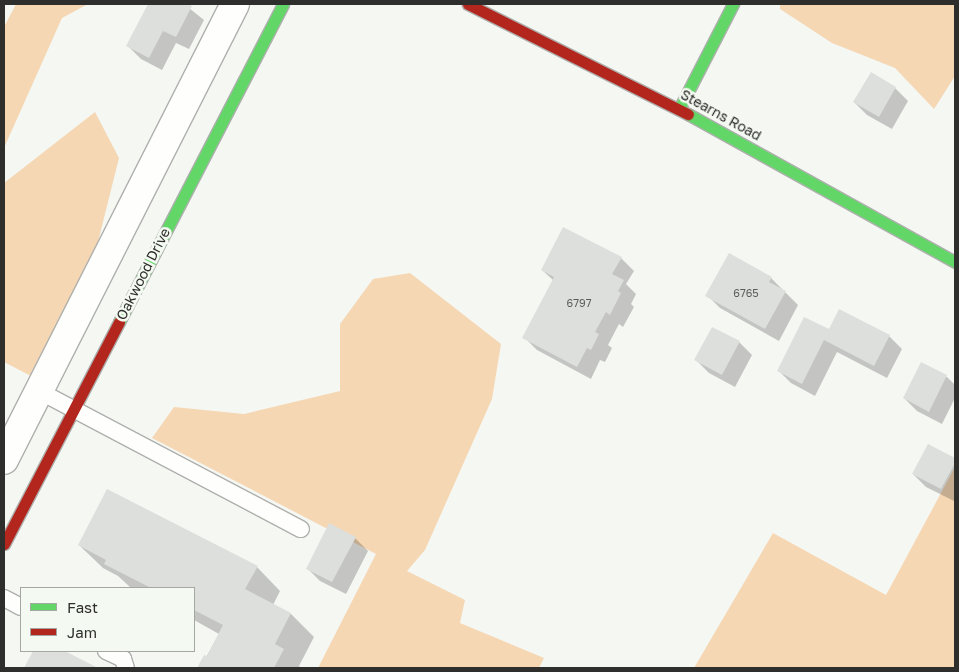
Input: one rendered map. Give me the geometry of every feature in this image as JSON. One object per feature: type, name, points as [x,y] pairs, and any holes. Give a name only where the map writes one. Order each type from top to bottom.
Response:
[{"type":"street","points":[[4,460],[235,4]]},
{"type":"street","name":"Oakwood Drive","points":[[7,527],[73,409],[283,4]]},
{"type":"street","name":"Stearns Road","points":[[468,4],[679,109],[955,262]]},
{"type":"street","points":[[679,109],[733,4]]},
{"type":"lane","points":[[39,391],[301,529]]},
{"type":"lane","points":[[4,598],[20,606]]},
{"type":"lane","points":[[108,652],[123,659],[126,668]]},
{"type":"shaded area","points":[[16,4],[88,4],[62,18],[4,148],[4,27]]},
{"type":"shaded area","points":[[780,4],[955,4],[955,76],[934,109],[895,68],[832,43],[780,9]]},
{"type":"shaded area","points":[[95,112],[119,158],[96,250],[31,376],[4,362],[4,183]]},
{"type":"shaded area","points":[[410,273],[501,344],[492,399],[425,550],[407,571],[465,600],[460,623],[544,658],[539,668],[318,668],[376,554],[152,438],[174,407],[244,414],[340,391],[340,324],[373,279]]},
{"type":"shaded area","points":[[955,467],[955,668],[694,668],[773,533],[886,595]]},
{"type":"building","points":[[148,4],[187,4],[192,6],[176,37],[163,31],[149,58],[126,46]]},
{"type":"building","points":[[871,72],[896,87],[879,117],[853,102]]},
{"type":"building","points":[[563,227],[622,257],[612,274],[624,280],[618,291],[621,293],[610,315],[606,312],[595,332],[599,334],[591,350],[587,348],[577,367],[522,338],[554,277],[541,270]]},
{"type":"building","points":[[729,253],[772,277],[769,282],[786,291],[765,329],[705,296]]},
{"type":"building","points":[[839,309],[890,335],[874,366],[824,340],[802,384],[777,371],[804,317],[829,329]]},
{"type":"building","points":[[712,327],[740,341],[722,375],[694,360]]},
{"type":"building","points":[[921,362],[947,375],[929,412],[903,398]]},
{"type":"building","points":[[928,444],[955,458],[955,463],[941,489],[912,474]]},
{"type":"building","points":[[107,489],[258,566],[245,589],[291,613],[275,644],[284,649],[274,668],[197,668],[204,655],[207,656],[223,625],[195,611],[195,587],[149,587],[104,564],[106,560],[78,545]]},
{"type":"building","points":[[329,523],[356,537],[332,582],[306,569]]},
{"type":"building","points":[[32,652],[67,652],[98,668],[24,668]]},
{"type":"traffic: fast","points":[[119,322],[283,4]]},
{"type":"traffic: fast","points":[[679,109],[733,4]]},
{"type":"traffic: fast","points":[[688,114],[955,262]]},
{"type":"traffic: jam","points":[[468,4],[688,114]]},
{"type":"traffic: jam","points":[[4,544],[119,322]]}]
